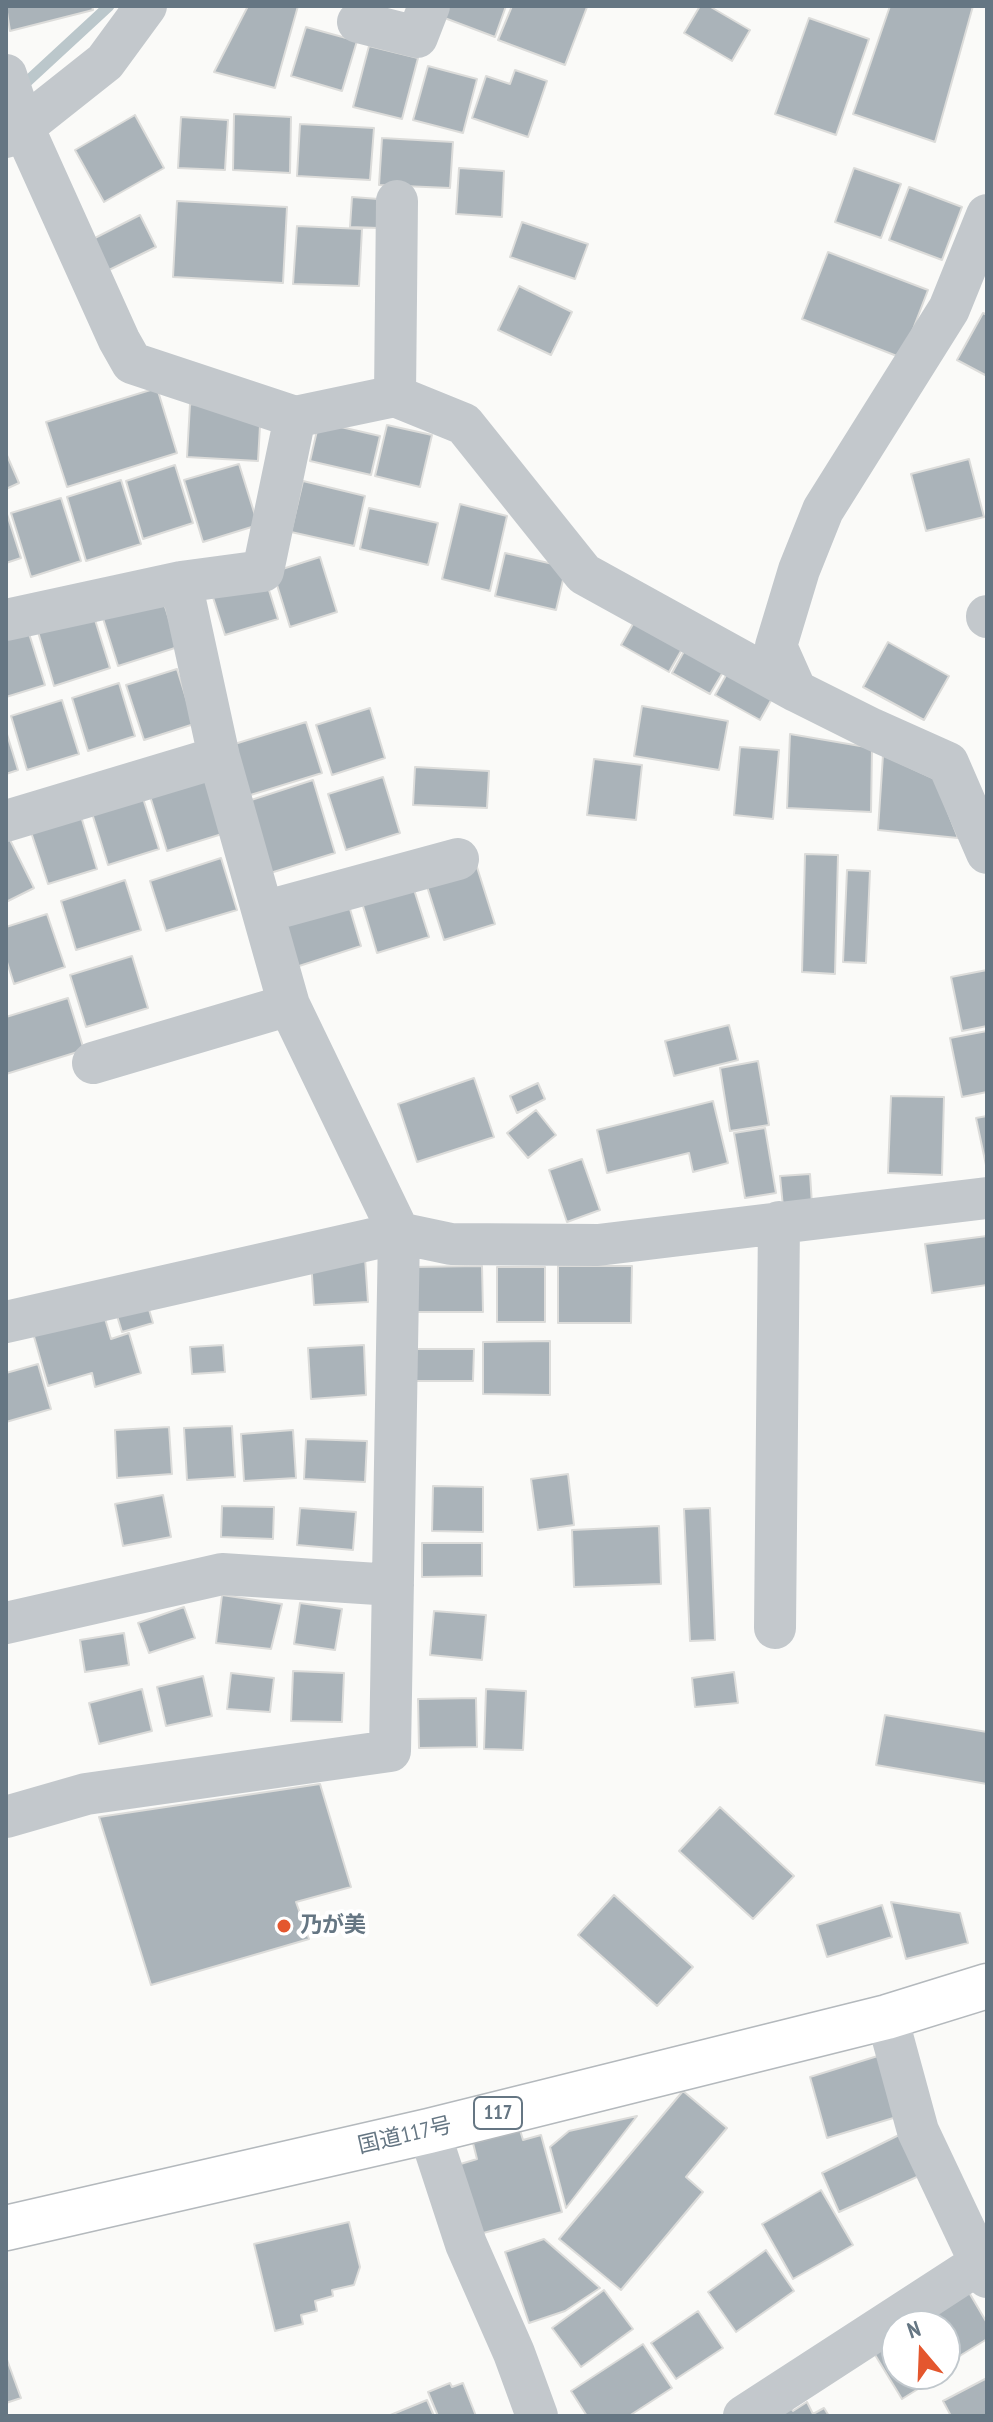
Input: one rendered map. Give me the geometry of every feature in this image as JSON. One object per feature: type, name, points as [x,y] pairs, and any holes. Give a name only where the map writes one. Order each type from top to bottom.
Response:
[{"type":"highway","name":"国道117号","points":[[6,2228],[429,2131],[887,2017],[987,1986]]},
{"type":"street","points":[[146,6],[105,62],[13,107],[132,363],[295,417],[395,396],[464,424],[584,574],[796,691],[948,763],[987,853]]},
{"type":"street","points":[[358,22],[417,37],[429,6]]},
{"type":"street","points":[[395,396],[397,201]]},
{"type":"street","points":[[796,691],[776,646],[799,570],[823,510],[949,309],[987,215]]},
{"type":"street","points":[[6,620],[181,582],[263,571],[295,417]]},
{"type":"street","points":[[6,1817],[86,1794],[390,1751],[399,1233],[289,1005],[219,757],[181,582]]},
{"type":"street","points":[[6,821],[219,757]]},
{"type":"street","points":[[263,912],[458,859]]},
{"type":"street","points":[[93,1063],[289,1005]]},
{"type":"street","points":[[6,1322],[399,1233],[451,1244],[598,1245],[987,1198]]},
{"type":"street","points":[[775,1628],[779,1222]]},
{"type":"street","points":[[6,1623],[222,1574],[393,1585]]},
{"type":"street","points":[[744,2416],[983,2270],[918,2131],[887,2017]]},
{"type":"street","points":[[429,2131],[466,2244],[514,2353],[537,2416]]},
{"type":"building","points":[[6,6],[92,6],[93,10],[10,31]]},
{"type":"building","points":[[248,6],[298,6],[275,88],[214,72]]},
{"type":"building","points":[[446,6],[506,6],[495,37],[442,17]]},
{"type":"building","points":[[512,6],[587,7],[565,65],[498,40]]},
{"type":"building","points":[[700,6],[709,6],[750,30],[732,61],[684,33]]},
{"type":"building","points":[[890,6],[973,6],[935,142],[853,114]]},
{"type":"building","points":[[809,18],[869,39],[836,135],[775,114]]},
{"type":"building","points":[[306,27],[357,41],[342,91],[291,76]]},
{"type":"building","points":[[369,46],[418,58],[402,119],[353,107]]},
{"type":"building","points":[[428,66],[477,79],[463,133],[413,120]]},
{"type":"building","points":[[515,70],[547,81],[528,137],[472,118],[486,76],[510,84]]},
{"type":"building","points":[[234,114],[291,117],[290,173],[233,170]]},
{"type":"building","points":[[135,115],[164,168],[104,202],[75,150]]},
{"type":"building","points":[[181,117],[228,120],[225,170],[178,168]]},
{"type":"building","points":[[300,124],[374,128],[370,180],[297,176]]},
{"type":"building","points":[[382,138],[453,142],[450,188],[379,185]]},
{"type":"building","points":[[459,168],[504,171],[502,217],[456,214]]},
{"type":"building","points":[[854,168],[901,184],[881,238],[835,222]]},
{"type":"building","points":[[909,187],[962,207],[942,260],[889,240]]},
{"type":"building","points":[[352,197],[379,199],[378,228],[350,227]]},
{"type":"building","points":[[177,201],[287,207],[283,283],[173,277]]},
{"type":"building","points":[[140,215],[156,247],[107,271],[91,240]]},
{"type":"building","points":[[522,222],[588,244],[575,279],[510,257]]},
{"type":"building","points":[[297,226],[362,229],[359,286],[293,284]]},
{"type":"building","points":[[828,252],[928,290],[902,358],[802,319]]},
{"type":"building","points":[[519,286],[572,312],[551,355],[498,330]]},
{"type":"building","points":[[983,313],[987,315],[987,376],[957,360]]},
{"type":"building","points":[[157,388],[177,453],[67,487],[46,422]]},
{"type":"building","points":[[190,404],[261,408],[258,461],[187,457]]},
{"type":"building","points":[[319,422],[380,436],[371,475],[310,461]]},
{"type":"building","points":[[387,425],[432,435],[420,487],[375,476]]},
{"type":"building","points":[[6,453],[19,483],[6,489]]},
{"type":"building","points":[[969,459],[984,517],[926,531],[911,474]]},
{"type":"building","points":[[239,464],[258,525],[203,542],[184,480]]},
{"type":"building","points":[[175,465],[193,523],[143,539],[126,481]]},
{"type":"building","points":[[121,480],[141,544],[86,561],[67,497]]},
{"type":"building","points":[[303,481],[365,496],[354,546],[291,532]]},
{"type":"building","points":[[61,498],[81,561],[31,577],[11,513]]},
{"type":"building","points":[[460,504],[507,516],[490,591],[442,579]]},
{"type":"building","points":[[369,508],[438,523],[428,565],[360,549]]},
{"type":"building","points":[[6,511],[21,558],[6,563]]},
{"type":"building","points":[[505,553],[566,567],[556,610],[495,596]]},
{"type":"building","points":[[320,557],[337,612],[290,627],[273,572]]},
{"type":"building","points":[[263,571],[278,619],[225,635],[210,588]]},
{"type":"building","points":[[161,594],[178,647],[118,666],[101,612]]},
{"type":"building","points":[[91,607],[110,668],[54,686],[36,625]]},
{"type":"building","points":[[637,617],[685,644],[669,672],[621,645]]},
{"type":"building","points":[[27,627],[45,685],[6,697],[6,633]]},
{"type":"building","points":[[888,642],[949,676],[924,720],[863,687]]},
{"type":"building","points":[[687,646],[726,667],[710,694],[672,673]]},
{"type":"building","points":[[177,669],[194,724],[144,740],[126,685]]},
{"type":"building","points":[[729,670],[774,695],[760,720],[715,695]]},
{"type":"building","points":[[119,683],[135,736],[88,751],[72,698]]},
{"type":"building","points":[[62,700],[79,754],[27,770],[11,716]]},
{"type":"building","points":[[642,706],[728,721],[719,770],[634,756]]},
{"type":"building","points":[[370,708],[385,758],[332,775],[316,725]]},
{"type":"building","points":[[306,722],[322,773],[244,797],[228,746]]},
{"type":"building","points":[[6,731],[18,770],[6,774]]},
{"type":"building","points":[[790,734],[872,748],[871,812],[787,808]]},
{"type":"building","points":[[740,747],[779,750],[773,819],[734,815]]},
{"type":"building","points":[[883,755],[935,779],[958,838],[878,830]]},
{"type":"building","points":[[594,759],[642,765],[636,820],[587,815]]},
{"type":"building","points":[[415,767],[489,771],[487,808],[413,805]]},
{"type":"building","points":[[383,777],[400,833],[346,850],[328,794]]},
{"type":"building","points":[[205,778],[222,834],[167,851],[150,796]]},
{"type":"building","points":[[313,780],[335,853],[267,874],[245,802]]},
{"type":"building","points":[[142,795],[159,849],[108,865],[91,810]]},
{"type":"building","points":[[80,813],[97,869],[48,884],[30,829]]},
{"type":"building","points":[[9,838],[34,888],[6,902],[6,840]]},
{"type":"building","points":[[805,854],[838,855],[835,974],[802,972]]},
{"type":"building","points":[[221,858],[237,910],[166,931],[150,881]]},
{"type":"building","points":[[476,864],[495,924],[444,940],[425,880]]},
{"type":"building","points":[[847,870],[870,871],[866,963],[843,962]]},
{"type":"building","points":[[125,880],[141,930],[76,950],[61,901]]},
{"type":"building","points":[[411,880],[429,937],[377,953],[360,896]]},
{"type":"building","points":[[347,899],[361,946],[296,967],[282,920]]},
{"type":"building","points":[[47,914],[65,967],[14,984],[6,959],[6,927]]},
{"type":"building","points":[[132,956],[148,1008],[86,1027],[70,975]]},
{"type":"building","points":[[987,970],[987,1026],[962,1031],[951,977]]},
{"type":"building","points":[[68,998],[84,1050],[6,1074],[6,1017]]},
{"type":"building","points":[[729,1025],[738,1060],[674,1076],[665,1041]]},
{"type":"building","points":[[987,1031],[987,1092],[962,1097],[950,1038]]},
{"type":"building","points":[[758,1061],[769,1125],[730,1131],[720,1068]]},
{"type":"building","points":[[474,1078],[494,1137],[417,1162],[398,1104]]},
{"type":"building","points":[[538,1083],[545,1099],[517,1113],[510,1096]]},
{"type":"building","points":[[891,1096],[944,1097],[942,1175],[888,1173]]},
{"type":"building","points":[[713,1101],[728,1163],[693,1172],[689,1153],[607,1173],[597,1130]]},
{"type":"building","points":[[536,1110],[556,1135],[528,1158],[507,1133]]},
{"type":"building","points":[[987,1116],[987,1165],[986,1165],[976,1118]]},
{"type":"building","points":[[765,1128],[776,1193],[745,1198],[734,1133]]},
{"type":"building","points":[[582,1159],[600,1210],[567,1222],[549,1170]]},
{"type":"building","points":[[810,1174],[812,1204],[783,1207],[780,1176]]},
{"type":"building","points":[[987,1236],[987,1285],[932,1293],[925,1244]]},
{"type":"building","points":[[365,1258],[368,1302],[314,1305],[311,1261]]},
{"type":"building","points":[[482,1266],[483,1312],[411,1312],[411,1267]]},
{"type":"building","points":[[558,1266],[632,1266],[631,1323],[558,1323]]},
{"type":"building","points":[[497,1267],[545,1267],[545,1322],[497,1322]]},
{"type":"building","points":[[145,1296],[153,1323],[122,1332],[114,1306]]},
{"type":"building","points":[[101,1305],[111,1339],[129,1333],[141,1373],[95,1387],[92,1373],[48,1386],[31,1326]]},
{"type":"building","points":[[550,1341],[550,1395],[483,1394],[483,1342]]},
{"type":"building","points":[[223,1345],[225,1372],[192,1374],[190,1347]]},
{"type":"building","points":[[364,1345],[366,1395],[311,1399],[308,1348]]},
{"type":"building","points":[[408,1349],[474,1349],[473,1381],[408,1381]]},
{"type":"building","points":[[38,1364],[51,1409],[6,1422],[6,1373]]},
{"type":"building","points":[[232,1426],[235,1477],[187,1480],[184,1428]]},
{"type":"building","points":[[169,1427],[172,1474],[117,1478],[115,1430]]},
{"type":"building","points":[[293,1430],[296,1478],[244,1481],[241,1434]]},
{"type":"building","points":[[306,1439],[367,1441],[365,1482],[304,1479]]},
{"type":"building","points":[[568,1474],[574,1525],[538,1530],[531,1479]]},
{"type":"building","points":[[433,1486],[483,1487],[483,1532],[432,1531]]},
{"type":"building","points":[[163,1495],[171,1537],[123,1546],[115,1504]]},
{"type":"building","points":[[222,1506],[274,1507],[273,1539],[221,1537]]},
{"type":"building","points":[[300,1508],[356,1512],[353,1550],[297,1545]]},
{"type":"building","points":[[710,1508],[715,1640],[690,1641],[684,1509]]},
{"type":"building","points":[[659,1526],[661,1584],[574,1587],[572,1530]]},
{"type":"building","points":[[422,1543],[482,1543],[482,1576],[422,1577]]},
{"type":"building","points":[[222,1595],[282,1604],[271,1649],[216,1643]]},
{"type":"building","points":[[300,1603],[342,1609],[335,1650],[294,1644]]},
{"type":"building","points":[[184,1607],[195,1638],[149,1653],[138,1623]]},
{"type":"building","points":[[434,1611],[486,1615],[482,1660],[430,1655]]},
{"type":"building","points":[[124,1633],[129,1665],[85,1672],[80,1640]]},
{"type":"building","points":[[293,1671],[344,1673],[342,1722],[291,1721]]},
{"type":"building","points":[[734,1672],[738,1703],[695,1707],[692,1678]]},
{"type":"building","points":[[231,1673],[274,1678],[270,1712],[227,1709]]},
{"type":"building","points":[[203,1676],[212,1716],[166,1726],[157,1687]]},
{"type":"building","points":[[142,1689],[152,1731],[99,1744],[89,1703]]},
{"type":"building","points":[[486,1689],[526,1691],[523,1750],[484,1749]]},
{"type":"building","points":[[476,1698],[477,1747],[419,1748],[418,1699]]},
{"type":"building","points":[[885,1715],[987,1732],[987,1784],[876,1765]]},
{"type":"building","points":[[320,1784],[351,1887],[296,1902],[309,1939],[151,1985],[99,1817]]},
{"type":"building","points":[[720,1807],[794,1876],[753,1919],[679,1851]]},
{"type":"building","points":[[614,1895],[693,1967],[657,2006],[578,1935]]},
{"type":"building","points":[[891,1902],[960,1913],[968,1943],[906,1959]]},
{"type":"building","points":[[882,1905],[892,1937],[827,1957],[817,1925]]},
{"type":"building","points":[[881,2055],[900,2116],[827,2138],[810,2077]]},
{"type":"building","points":[[683,2091],[727,2128],[686,2177],[703,2192],[621,2290],[559,2239]]},
{"type":"building","points":[[637,2116],[566,2208],[550,2147],[569,2131]]},
{"type":"building","points":[[520,2130],[523,2140],[541,2135],[562,2212],[472,2236],[454,2166],[477,2159],[473,2143]]},
{"type":"building","points":[[901,2134],[919,2176],[839,2212],[822,2173]]},
{"type":"building","points":[[821,2190],[853,2245],[793,2279],[762,2224]]},
{"type":"building","points":[[349,2222],[360,2267],[354,2285],[332,2290],[333,2296],[315,2301],[317,2311],[301,2315],[303,2324],[275,2331],[254,2244]]},
{"type":"building","points":[[544,2239],[600,2288],[565,2311],[529,2323],[505,2252]]},
{"type":"building","points":[[766,2250],[794,2291],[736,2332],[708,2292]]},
{"type":"building","points":[[967,2289],[987,2323],[987,2339],[961,2355],[961,2310],[931,2310]]},
{"type":"building","points":[[604,2290],[633,2329],[581,2367],[552,2328]]},
{"type":"building","points":[[698,2311],[723,2348],[676,2379],[651,2343]]},
{"type":"building","points":[[881,2338],[881,2365],[869,2345]]},
{"type":"building","points":[[643,2344],[672,2388],[629,2416],[587,2416],[571,2391]]},
{"type":"building","points":[[6,2357],[21,2398],[6,2403]]},
{"type":"building","points":[[987,2378],[987,2416],[951,2416],[943,2401]]},
{"type":"building","points":[[450,2383],[452,2387],[463,2383],[476,2416],[438,2416],[428,2392]]},
{"type":"building","points":[[896,2390],[916,2390],[902,2399]]},
{"type":"building","points":[[427,2400],[434,2416],[388,2416]]},
{"type":"building","points":[[807,2402],[813,2414],[824,2408],[829,2416],[758,2416],[788,2404],[793,2411]]},
{"type":"waterway","points":[[18,90],[109,6]]},
{"type":"place","name":"乃が美","points":[[284,1926]]}]
